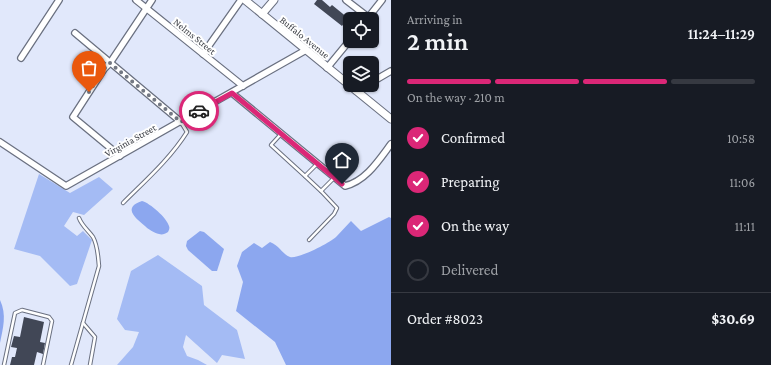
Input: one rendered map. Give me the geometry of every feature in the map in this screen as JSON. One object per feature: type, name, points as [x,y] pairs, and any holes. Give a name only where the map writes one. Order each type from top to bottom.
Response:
[{"type":"street","points":[[21,58],[59,0]]},
{"type":"street","name":"Nelms Street","points":[[136,0],[243,86]]},
{"type":"street","points":[[120,156],[74,116],[74,114],[152,0]]},
{"type":"street","points":[[203,54],[241,0]]},
{"type":"street","name":"Buffalo Avenue","points":[[245,0],[343,81]]},
{"type":"street","points":[[262,14],[274,0]]},
{"type":"street","points":[[346,0],[360,12]]},
{"type":"street","points":[[372,12],[382,0]]},
{"type":"street","points":[[75,33],[181,122]]},
{"type":"street","points":[[327,68],[343,48]]},
{"type":"street","name":"Virginia Street","points":[[0,142],[66,186],[306,50]]},
{"type":"street","points":[[379,78],[391,71]]},
{"type":"street","name":"Buffalo Avenue","points":[[357,92],[391,119]]},
{"type":"street","points":[[232,93],[345,186],[368,174],[391,144]]},
{"type":"lane","points":[[123,204],[167,159],[182,140],[187,132],[181,122]]},
{"type":"lane","points":[[281,134],[271,145],[321,191],[337,208],[334,214],[309,240]]},
{"type":"lane","points":[[305,176],[319,165]]},
{"type":"lane","points":[[321,191],[334,178]]},
{"type":"lane","points":[[71,365],[99,266],[98,253],[93,237],[81,223],[79,218]]},
{"type":"lane","points":[[4,365],[15,313],[22,310],[49,317],[52,321],[42,365]]},
{"type":"lane","points":[[83,322],[95,337],[90,365]]},
{"type":"shaded area","points":[[39,174],[70,193],[99,177],[113,189],[84,215],[73,212],[64,226],[77,236],[83,231],[92,240],[77,284],[70,286],[40,256],[14,249]]},
{"type":"shaded area","points":[[142,201],[162,215],[168,223],[168,232],[161,234],[153,232],[134,216],[132,212],[133,206]]},
{"type":"shaded area","points":[[389,217],[391,218],[391,365],[286,365],[275,342],[236,311],[243,282],[237,266],[242,252],[254,243],[262,248],[270,242],[287,256],[300,256],[332,240],[351,221],[361,231]]},
{"type":"shaded area","points":[[200,231],[204,232],[224,249],[217,271],[212,271],[188,250],[186,246],[187,241]]},
{"type":"shaded area","points":[[158,255],[202,286],[204,305],[237,330],[245,359],[222,355],[217,363],[186,335],[183,347],[187,356],[207,365],[117,365],[133,347],[139,332],[125,330],[117,319],[131,271]]},
{"type":"shaded area","points":[[0,300],[4,316],[0,343]]},
{"type":"building","points":[[317,0],[322,0],[330,7],[332,5],[343,14],[343,25],[342,26],[314,4]]},
{"type":"building","points":[[24,317],[44,322],[40,342],[45,343],[43,354],[37,352],[34,365],[10,365],[12,357],[15,357],[17,348],[11,347],[14,336],[20,337]]},
{"type":"way so far","points":[[89,92],[104,69],[110,63],[181,122],[199,111]]},
{"type":"route","points":[[199,111],[232,93],[342,184]]}]
